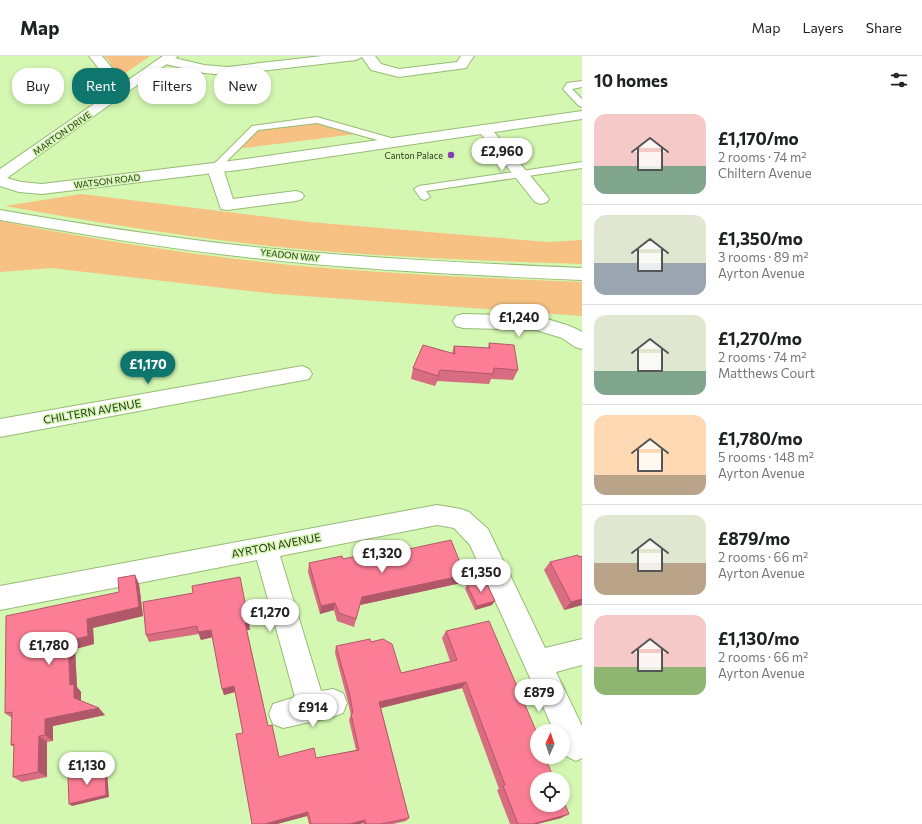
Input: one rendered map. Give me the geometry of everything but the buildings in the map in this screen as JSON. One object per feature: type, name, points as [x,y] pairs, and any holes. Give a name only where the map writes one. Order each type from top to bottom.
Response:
[{"type":"street","points":[[95,56],[105,68]]},
{"type":"street","points":[[169,58],[204,69],[227,72],[356,56]]},
{"type":"street","points":[[368,56],[376,66],[399,73],[461,65],[468,56]]},
{"type":"street","name":"MARTON DRIVE","points":[[130,85],[169,58]]},
{"type":"street","name":"MARTON DRIVE","points":[[0,176],[103,104]]},
{"type":"street","name":"WATSON ROAD","points":[[0,181],[19,187],[42,189],[215,168],[484,129],[582,108]]},
{"type":"street","points":[[484,129],[541,199]]},
{"type":"street","points":[[215,168],[227,205],[296,196]]},
{"type":"street","name":"YEADON WAY","points":[[0,215],[197,246],[440,268],[582,274]]},
{"type":"street","points":[[463,321],[537,323],[569,333],[582,342]]},
{"type":"street","name":"CHILTERN AVENUE","points":[[0,428],[302,374]]},
{"type":"street","name":"AYRTON AVENUE","points":[[0,598],[437,515],[461,519],[479,537],[576,746]]},
{"type":"street","points":[[265,547],[323,705],[283,714]]},
{"type":"street","points":[[538,663],[582,652]]},
{"type":"lane","name":"WATSON ROAD","points":[[582,84],[570,85],[567,89],[582,108]]},
{"type":"lane","name":"WATSON ROAD","points":[[215,168],[255,128],[317,120],[395,142]]},
{"type":"lane","points":[[425,197],[420,189],[582,165]]},
{"type":"shaded area","points":[[104,56],[150,56],[130,70],[130,68],[113,68]]},
{"type":"shaded area","points":[[315,120],[364,133],[236,149],[255,128]]},
{"type":"shaded area","points":[[81,194],[309,222],[548,242],[582,240],[582,264],[412,257],[344,253],[272,246],[157,231],[5,206]]},
{"type":"shaded area","points":[[0,221],[144,246],[217,257],[290,265],[399,273],[582,282],[582,316],[276,294],[51,268],[0,272]]},
{"type":"place","name":"Canton Palace","points":[[451,155]]}]
